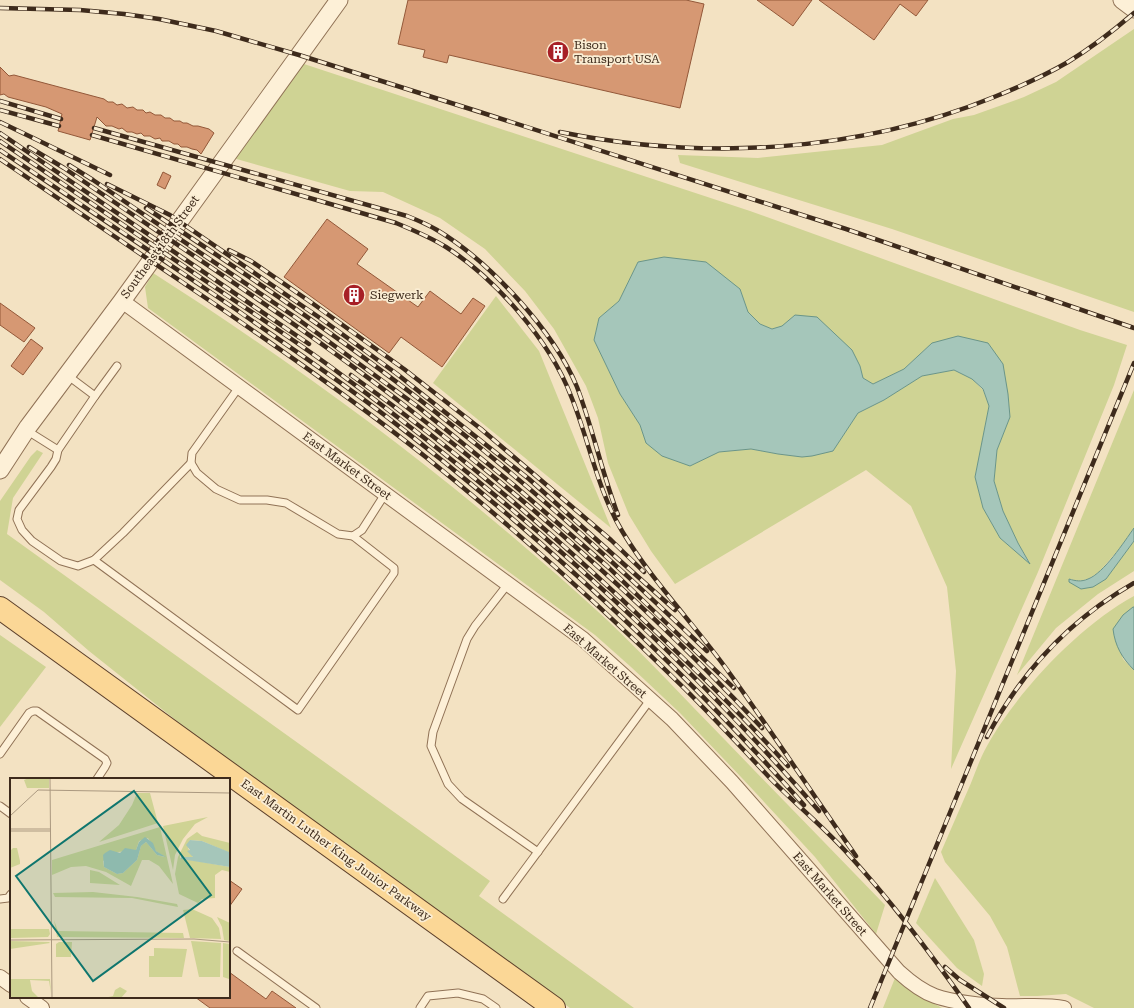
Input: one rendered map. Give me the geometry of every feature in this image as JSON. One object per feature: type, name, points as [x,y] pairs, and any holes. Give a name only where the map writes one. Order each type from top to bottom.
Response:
[{"type":"main road","name":"East Martin Luther King Junior Parkway","points":[[0,608],[554,1008]]},
{"type":"street","name":"Southeast 18th Street","points":[[0,470],[26,429],[122,301],[339,0]]},
{"type":"street","points":[[1122,0],[1134,9]]},
{"type":"street","name":"East Market Street","points":[[122,301],[583,639],[672,720],[732,782],[894,967],[915,985],[935,996],[966,1003],[1001,1006],[1051,1006],[1064,1008]]},
{"type":"street","points":[[0,977],[10,984]]},
{"type":"street","points":[[28,998],[42,1008]]},
{"type":"lane","points":[[117,366],[58,450],[56,459],[51,467],[19,510],[17,519],[22,530],[32,541],[61,561],[78,566],[94,560],[123,533],[191,463]]},
{"type":"lane","points":[[67,375],[95,396]]},
{"type":"lane","points":[[94,560],[298,710],[394,573],[394,568],[353,536],[338,534],[286,503],[267,500],[240,500],[216,489],[197,473],[191,463],[192,453],[239,386]]},
{"type":"lane","points":[[26,429],[58,450]]},
{"type":"lane","points":[[353,536],[362,530],[385,494]]},
{"type":"lane","points":[[508,584],[475,626],[467,639],[433,732],[431,746],[448,784],[462,799],[538,852]]},
{"type":"lane","points":[[503,899],[650,700]]},
{"type":"lane","points":[[0,754],[29,713],[37,711],[105,759],[107,763],[98,778]]},
{"type":"lane","points":[[0,806],[10,813]]},
{"type":"lane","points":[[0,899],[8,898],[10,895]]},
{"type":"lane","points":[[238,951],[316,1008]]},
{"type":"lane","points":[[420,1008],[428,996],[458,993],[483,999],[496,1008]]},
{"type":"green space","points":[[1134,29],[1134,312],[892,229],[680,163],[678,155],[758,158],[882,145],[953,119],[974,115],[1024,97],[1056,82]]},
{"type":"green space","points":[[301,63],[750,211],[1080,330],[1127,345],[1114,385],[1038,572],[951,769],[956,671],[947,587],[911,506],[866,470],[675,584],[651,551],[629,515],[608,463],[598,418],[586,386],[554,329],[525,291],[485,249],[440,218],[383,192],[350,191],[233,158]],"holes":[[[638,262],[740,289],[748,312],[760,324],[772,329],[783,326],[795,315],[860,366],[863,378],[873,384],[904,369],[932,343],[1008,394],[1010,417],[997,450],[994,481],[1003,511],[1018,543],[1030,563],[1000,538],[983,508],[975,477],[989,406],[983,390],[972,379],[954,370],[922,376],[884,400],[858,413],[833,451],[802,457],[751,449],[718,452],[690,466],[647,443],[640,425],[620,394],[594,340],[599,318],[619,301]]]},
{"type":"green space","points":[[153,273],[272,352],[387,436],[499,525],[606,619],[885,905],[876,934],[815,857],[680,713],[631,667],[595,635],[148,308],[145,287]]},
{"type":"green space","points":[[496,296],[539,351],[611,528],[433,383]]},
{"type":"green space","points":[[1134,390],[1134,528],[1119,549],[1099,572],[1088,579],[1078,581],[1070,579],[1082,589],[1106,579],[1134,541],[1134,571],[1098,594],[1056,628],[1017,675]]},
{"type":"green space","points":[[37,450],[43,453],[13,498],[7,534],[490,881],[479,896],[634,1008],[570,1008],[394,882],[197,737],[89,651],[44,612],[0,580],[0,501],[31,456]]},
{"type":"green space","points":[[1134,596],[1134,607],[1122,655],[1123,659],[1134,670],[1134,1008],[1094,1008],[1066,994],[1020,996],[1007,947],[990,916],[945,862],[941,852],[980,760],[999,726],[1015,704],[1032,683],[1071,642],[1092,624]]},
{"type":"green space","points":[[0,635],[46,667],[0,727]]},
{"type":"green space","points":[[935,878],[974,940],[984,974],[982,986],[957,968],[916,923]]},
{"type":"green space","points":[[895,978],[922,997],[942,1008],[883,1008]]},
{"type":"water","points":[[664,257],[706,262],[740,289],[748,312],[760,324],[772,329],[782,326],[795,315],[817,317],[852,350],[860,366],[863,378],[873,384],[904,369],[932,343],[958,336],[988,343],[1003,364],[1010,417],[997,450],[994,481],[1003,511],[1030,564],[1000,538],[983,508],[975,477],[989,406],[983,389],[972,379],[954,370],[922,376],[884,400],[858,413],[833,451],[812,456],[802,457],[751,449],[719,452],[690,466],[662,456],[646,443],[640,425],[620,394],[594,340],[599,318],[619,301],[638,262]]},
{"type":"water","points":[[1134,528],[1134,541],[1106,579],[1093,587],[1081,589],[1069,582],[1069,579],[1078,581],[1094,576],[1107,564]]},
{"type":"water","points":[[1133,607],[1134,670],[1120,651],[1115,641],[1113,629],[1123,615]]},
{"type":"building","name":"Bison Transport USA","points":[[408,0],[686,0],[704,4],[680,108],[449,55],[447,63],[423,57],[425,50],[398,44]]},
{"type":"building","points":[[757,0],[812,0],[793,26]]},
{"type":"building","points":[[819,0],[928,0],[916,16],[900,4],[874,40]]},
{"type":"building","points":[[0,67],[9,76],[14,75],[104,99],[117,105],[122,104],[127,108],[133,107],[137,110],[143,110],[146,113],[150,112],[155,115],[161,115],[165,118],[170,118],[174,121],[180,121],[193,126],[209,129],[214,133],[201,154],[197,150],[181,147],[178,144],[174,144],[169,141],[162,141],[160,138],[155,139],[150,136],[144,136],[141,133],[137,134],[127,132],[122,128],[119,129],[112,126],[106,126],[97,117],[90,140],[58,131],[62,114],[46,107],[8,97],[4,94],[0,95]]},
{"type":"building","points":[[163,172],[171,176],[165,189],[157,185]]},
{"type":"building","name":"Siegwerk","points":[[327,219],[368,249],[357,264],[418,307],[430,291],[461,314],[473,298],[485,306],[442,367],[401,337],[389,353],[284,277]]},
{"type":"building","points":[[0,303],[35,328],[24,342],[0,325]]},
{"type":"building","points":[[31,339],[43,348],[23,375],[11,366]]},
{"type":"building","points":[[230,881],[242,889],[230,906]]},
{"type":"building","points":[[230,973],[266,999],[272,991],[296,1008],[210,1008],[196,998],[230,998]]},
{"type":"railway","points":[[0,8],[80,10],[124,14],[159,19],[216,31],[299,55],[846,229],[1134,328]]},
{"type":"railway","points":[[560,132],[614,141],[669,147],[724,148],[779,146],[834,140],[888,130],[942,116],[994,97],[1041,77],[1085,51],[1134,13]]},
{"type":"railway","points":[[0,101],[61,119]]},
{"type":"railway","points":[[0,110],[59,126]]},
{"type":"railway","points":[[0,122],[110,175]]},
{"type":"railway","points":[[94,128],[407,216],[422,222],[457,243],[478,260],[518,299],[553,343],[567,365],[583,403],[618,515]]},
{"type":"railway","points":[[0,133],[309,344]]},
{"type":"railway","points":[[92,135],[396,223],[428,237],[446,247],[484,276],[502,294],[535,333],[550,354],[562,375],[571,396],[606,498],[622,531],[646,567],[728,671],[856,856]]},
{"type":"railway","points":[[0,141],[309,351],[404,422],[467,473],[530,525],[651,635],[709,692],[819,811]]},
{"type":"railway","points":[[29,147],[64,168],[279,314],[363,374],[451,442],[590,559],[678,642],[762,728]]},
{"type":"railway","points":[[0,150],[234,308],[311,362],[387,417],[443,461],[552,553],[657,650],[756,752],[804,805]]},
{"type":"railway","points":[[0,159],[216,305],[349,399],[427,458],[526,541],[684,688],[779,787],[839,845],[896,910],[969,1008]]},
{"type":"railway","points":[[69,165],[295,317],[417,406],[515,486],[607,566],[734,688]]},
{"type":"railway","points":[[107,184],[170,215],[320,318],[397,374],[529,479],[675,610]]},
{"type":"railway","points":[[146,208],[262,285],[412,393],[515,476],[644,591],[707,651]]},
{"type":"railway","points":[[229,250],[251,261],[404,369],[481,429],[611,540],[644,572]]},
{"type":"railway","points":[[870,1008],[1134,363]]},
{"type":"railway","points":[[351,375],[391,404],[470,466],[508,497],[583,563],[706,681],[756,731],[788,766]]},
{"type":"railway","points":[[987,737],[1000,713],[1015,691],[1050,649],[1089,613],[1134,583]]},
{"type":"railway","points":[[945,967],[960,980],[1004,1008]]},
{"type":"place","name":"Bison Transport USA","points":[[558,52]]},
{"type":"place","name":"Siegwerk","points":[[354,295]]}]
